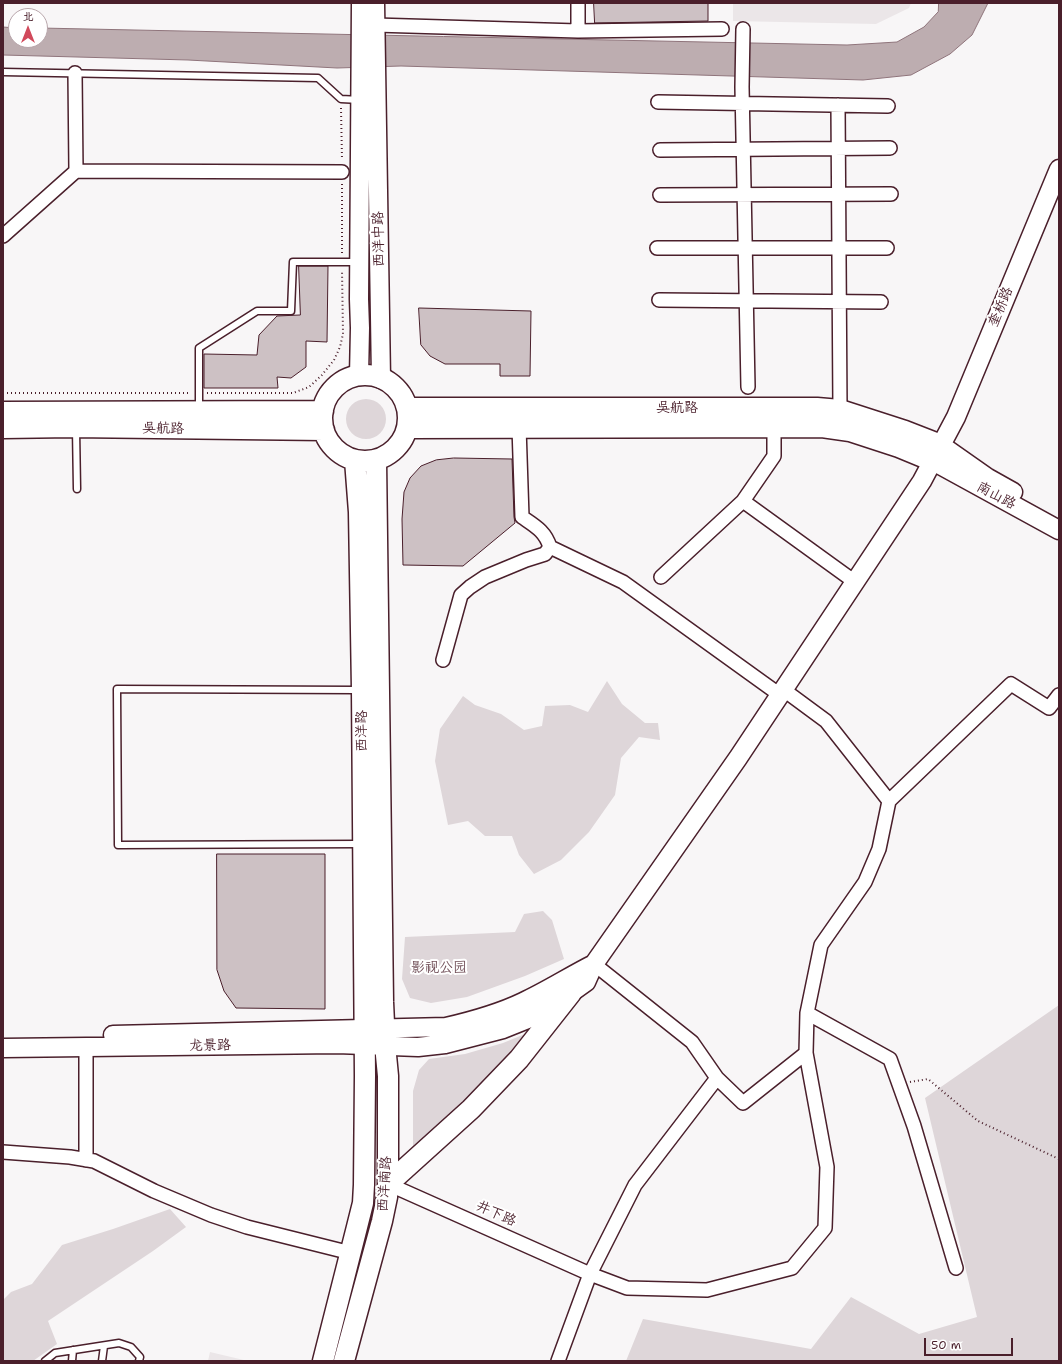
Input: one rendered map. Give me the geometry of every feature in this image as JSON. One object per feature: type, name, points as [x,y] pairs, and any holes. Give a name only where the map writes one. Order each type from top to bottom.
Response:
[{"type":"main road","points":[[367,375],[381,379],[396,388],[403,397],[408,418],[404,439],[387,456],[376,460],[365,462],[344,456],[335,449],[328,440],[323,420],[327,398],[335,388],[346,380],[367,375]]},
{"type":"main road","name":"吴航路","points":[[408,418],[461,418],[817,408],[840,410],[905,431],[937,453]]},
{"type":"main road","name":"吴航路","points":[[3,412],[199,411],[245,421]]},
{"type":"main road","name":"吴航路","points":[[461,418],[519,427],[822,427],[850,431],[899,447],[937,453]]},
{"type":"main road","name":"吴航路","points":[[3,428],[76,428],[245,421],[323,420]]},
{"type":"main road","name":"西洋路","points":[[355,460],[368,512],[373,1002]]},
{"type":"main road","name":"西洋路","points":[[373,1002],[363,844],[362,690],[368,512],[376,460]]},
{"type":"main road","points":[[388,1184],[471,1109],[519,1059],[571,993]]},
{"type":"main road","name":"西洋南路","points":[[323,1361],[363,1203],[364,1038],[373,1002]]},
{"type":"main road","name":"西洋南路","points":[[344,1361],[382,1221],[388,1184],[388,1076],[384,1038],[373,1002]]},
{"type":"street","points":[[578,3],[578,31]]},
{"type":"street","points":[[368,4],[375,25],[369,100]]},
{"type":"street","points":[[368,4],[369,100]]},
{"type":"street","points":[[375,25],[578,31],[722,29]]},
{"type":"street","points":[[743,29],[742,87],[748,387]]},
{"type":"street","points":[[74,73],[76,171]]},
{"type":"street","name":"西洋中路","points":[[359,376],[359,262],[369,100]]},
{"type":"street","name":"西洋中路","points":[[369,100],[380,299],[381,379]]},
{"type":"street","points":[[658,102],[888,106]]},
{"type":"street","points":[[838,105],[840,410]]},
{"type":"street","points":[[660,150],[890,148]]},
{"type":"street","name":"奎桥路","points":[[782,692],[919,485],[937,453],[956,417],[1059,169]]},
{"type":"street","points":[[3,236],[76,171],[342,172]]},
{"type":"street","points":[[660,196],[890,194]]},
{"type":"street","points":[[657,248],[887,248]]},
{"type":"street","points":[[359,299],[380,299]]},
{"type":"street","points":[[659,300],[880,302]]},
{"type":"street","points":[[519,427],[522,516],[535,525],[547,537],[550,547],[623,582],[826,721],[889,801],[1011,684],[1049,708],[1059,695]]},
{"type":"street","points":[[661,577],[743,501],[774,456],[774,427]]},
{"type":"street","name":"南山路","points":[[937,453],[988,478],[1059,519]]},
{"type":"street","name":"南山路","points":[[937,453],[1059,530]]},
{"type":"street","points":[[743,501],[855,582]]},
{"type":"street","points":[[443,660],[461,595],[470,586],[485,577],[545,554],[550,547]]},
{"type":"street","name":"龙景路","points":[[3,1048],[86,1047],[364,1038],[384,1038],[418,1047],[445,1044],[503,1029],[532,1017],[551,1007],[586,982],[594,964],[738,758],[782,692]]},
{"type":"street","name":"井下路","points":[[388,1184],[590,1274],[627,1288],[707,1290],[792,1268],[825,1228],[827,1167],[806,1053],[807,1013],[821,945],[865,882],[879,849],[889,801]]},
{"type":"street","points":[[384,1038],[446,1028],[498,1013],[523,1002],[594,964],[692,1042],[717,1078],[743,1103],[806,1053]]},
{"type":"street","points":[[807,1013],[890,1059],[914,1126],[956,1268]]},
{"type":"street","points":[[3,1036],[67,1035],[364,1038]]},
{"type":"street","points":[[86,1047],[86,1160]]},
{"type":"street","points":[[558,1361],[590,1274],[634,1186],[717,1078]]},
{"type":"street","points":[[3,1152],[70,1157],[94,1161],[154,1191],[211,1215],[247,1227],[351,1253]]},
{"type":"lane","points":[[3,72],[318,78],[341,99],[369,100]]},
{"type":"lane","points":[[199,411],[200,348],[257,311],[291,311],[293,262],[359,262]]},
{"type":"lane","points":[[76,428],[77,488]]},
{"type":"lane","points":[[362,690],[117,690],[117,705],[118,845],[363,844]]},
{"type":"lane","points":[[45,1361],[55,1353],[119,1343],[131,1347],[140,1357],[139,1361]]},
{"type":"lane","points":[[102,1361],[104,1346]]},
{"type":"lane","points":[[72,1361],[73,1350]]},
{"type":"path","points":[[899,1084],[928,1079],[978,1121],[1059,1159]]},
{"type":"shaded area","points":[[733,3],[911,3],[909,8],[876,24],[733,21]]},
{"type":"shaded area","points":[[939,3],[988,3],[972,35],[950,54],[911,75],[863,80],[401,66],[337,68],[188,60],[3,55],[3,27],[8,27],[8,48],[48,48],[48,28],[847,45],[897,42],[924,27],[938,12]]},
{"type":"shaded area","points":[[210,1352],[248,1361],[208,1361]]},
{"type":"green space","points":[[366,399],[380,405],[386,419],[380,433],[366,439],[352,433],[346,419],[352,405]]},
{"type":"green space","points":[[607,681],[622,704],[645,723],[658,723],[660,740],[639,737],[621,758],[615,795],[589,832],[561,860],[534,874],[519,855],[512,836],[485,836],[468,821],[448,825],[435,761],[440,729],[463,696],[475,705],[501,714],[524,730],[542,726],[545,706],[570,705],[588,712]]},
{"type":"green space","name":"影视公园","points":[[543,911],[552,920],[564,959],[525,976],[467,997],[431,1003],[410,998],[402,979],[405,937],[515,932],[524,914]]},
{"type":"green space","points":[[1059,1005],[1059,1361],[626,1361],[643,1319],[811,1349],[851,1297],[919,1334],[977,1317],[925,1098]]},
{"type":"green space","points":[[525,1034],[497,1068],[467,1100],[434,1131],[413,1147],[413,1091],[419,1070],[429,1059],[465,1054],[503,1043]]},
{"type":"green space","points":[[170,1209],[186,1227],[153,1251],[48,1321],[57,1344],[33,1361],[3,1361],[3,1300],[11,1292],[32,1284],[62,1245]]},
{"type":"building","points":[[594,3],[708,3],[708,21],[595,23]]},
{"type":"building","points":[[299,266],[328,266],[327,342],[306,341],[306,367],[291,378],[277,377],[278,388],[204,388],[204,354],[257,355],[259,335],[277,316],[300,315]]},
{"type":"building","points":[[419,308],[531,311],[530,376],[500,376],[500,364],[445,364],[430,356],[421,345]]},
{"type":"building","points":[[454,458],[512,459],[515,523],[463,566],[403,565],[402,519],[404,492],[410,478],[421,466],[436,460]]},
{"type":"building","points":[[217,854],[325,854],[325,1009],[236,1008],[224,991],[217,970]]}]
